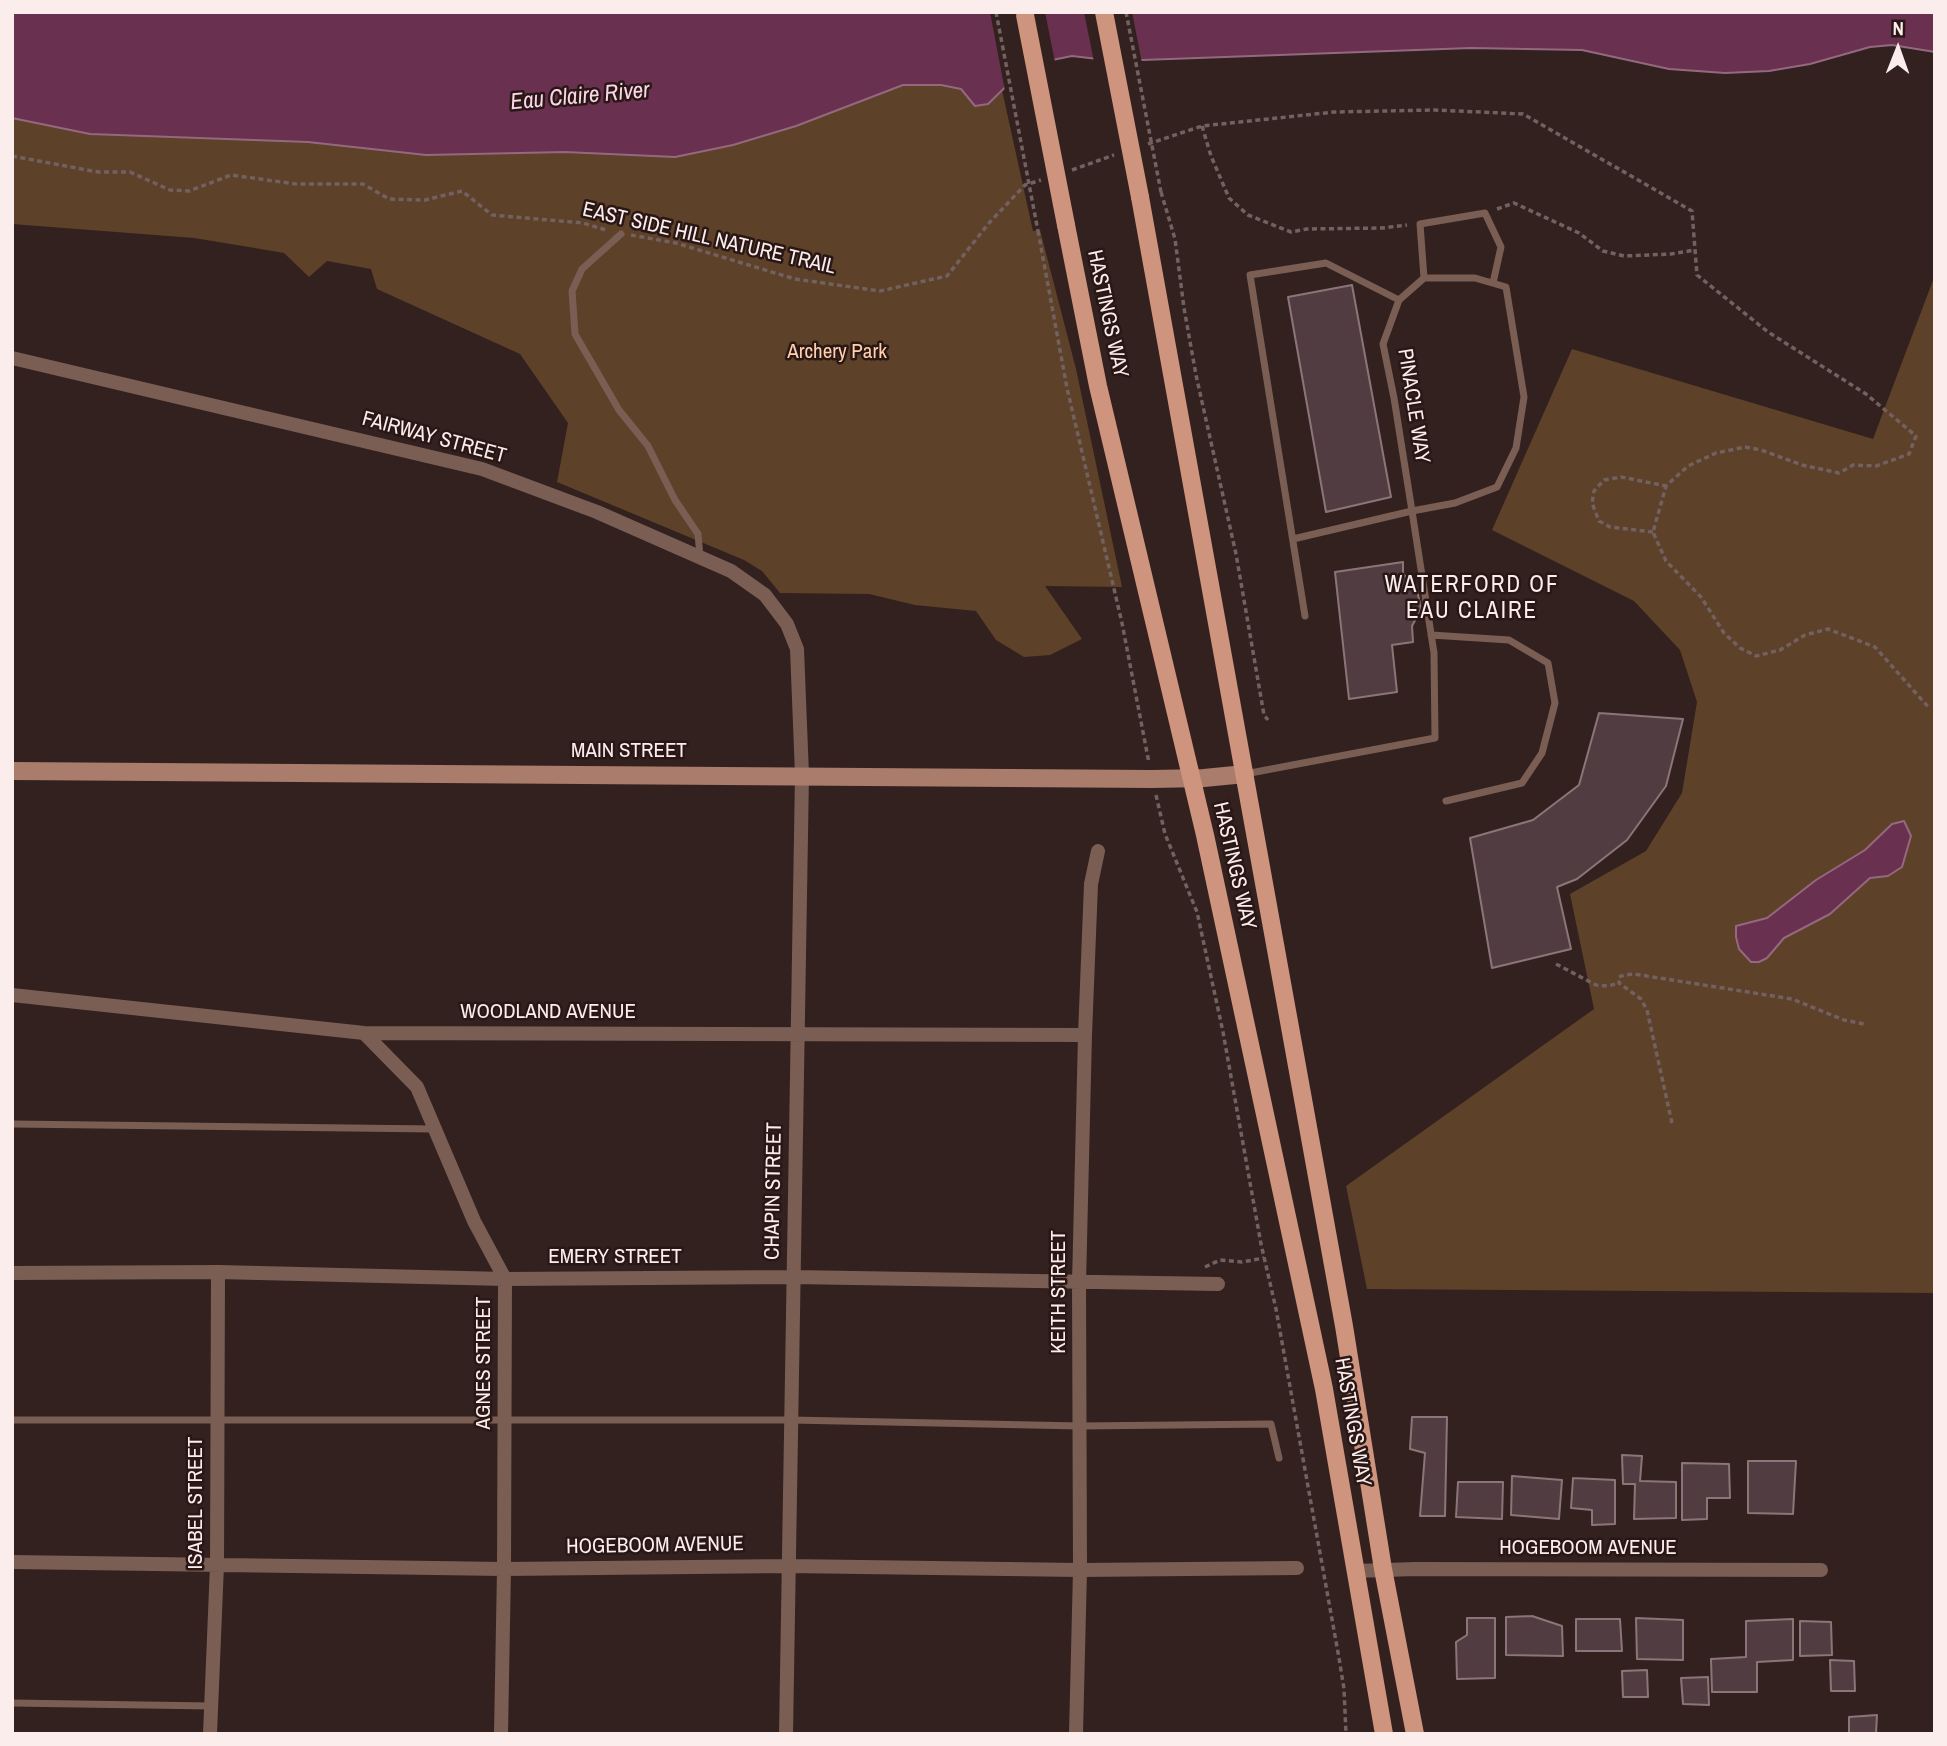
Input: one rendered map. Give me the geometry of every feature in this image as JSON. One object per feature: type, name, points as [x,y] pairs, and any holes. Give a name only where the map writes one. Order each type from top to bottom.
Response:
[{"type":"main road","name":"HASTINGS WAY","points":[[1024,12],[1098,386],[1205,835],[1321,1376],[1384,1734]]},
{"type":"main road","name":"HASTINGS WAY","points":[[1104,12],[1245,774],[1344,1326],[1383,1569],[1415,1734]]},
{"type":"street","name":"FAIRWAY STREET","points":[[12,358],[482,469],[597,512],[731,572],[765,595],[788,624],[797,649]]},
{"type":"street","name":"CHAPIN STREET","points":[[786,1734],[802,775],[797,649]]},
{"type":"street","name":"MAIN STREET","points":[[12,771],[1152,779],[1245,774]]},
{"type":"street","name":"KEITH STREET","points":[[1076,1734],[1080,1570],[1079,1283],[1085,1035],[1091,884],[1098,851]]},
{"type":"street","name":"WOODLAND AVENUE","points":[[12,995],[364,1033],[1085,1035]]},
{"type":"street","name":"AGNES STREET","points":[[364,1033],[416,1087],[474,1221],[505,1279],[504,1569],[500,1734]]},
{"type":"street","name":"EMERY STREET","points":[[12,1273],[218,1272],[505,1279],[793,1277],[1218,1284]]},
{"type":"street","name":"ISABEL STREET","points":[[210,1734],[218,1565],[218,1272]]},
{"type":"street","name":"HOGEBOOM AVENUE","points":[[12,1562],[504,1569],[788,1566],[1080,1570],[1297,1568]]},
{"type":"street","name":"HOGEBOOM AVENUE","points":[[1355,1571],[1821,1570]]},
{"type":"lane","points":[[1293,539],[1455,503],[1497,488],[1516,448],[1524,397],[1506,287],[1493,284],[1475,278],[1424,278],[1420,224],[1485,213],[1501,247],[1493,284]]},
{"type":"lane","points":[[621,234],[582,269],[572,290],[575,334],[619,410],[648,446],[675,500],[698,534],[700,558]]},
{"type":"lane","points":[[1305,616],[1250,275],[1326,263],[1399,300]]},
{"type":"lane","name":"PINACLE WAY","points":[[1245,774],[1435,738],[1434,653],[1383,344],[1399,300],[1424,278]]},
{"type":"lane","points":[[1431,635],[1509,640],[1548,663],[1555,703],[1542,753],[1522,783],[1446,801]]},
{"type":"lane","points":[[12,1124],[434,1129]]},
{"type":"lane","points":[[12,1420],[791,1420],[1080,1426],[1272,1424],[1279,1458]]},
{"type":"lane","points":[[12,1703],[211,1706]]},
{"type":"path","points":[[996,12],[1067,388],[1122,623],[1152,779],[1165,834],[1197,912],[1223,1032],[1339,1658],[1344,1689],[1346,1734]]},
{"type":"path","points":[[1126,12],[1161,192],[1175,239],[1196,375],[1236,554],[1264,715],[1268,720]]},
{"type":"path","points":[[1139,147],[1202,125],[1334,112],[1435,110],[1523,114],[1692,211],[1697,275],[1769,332],[1866,394],[1916,436],[1909,454],[1876,467],[1853,466],[1839,473],[1802,465],[1745,447],[1716,453],[1688,466],[1666,486],[1653,532],[1666,561],[1701,597],[1724,633],[1740,648],[1756,656],[1780,650],[1805,635],[1828,629],[1875,647],[1930,709]]},
{"type":"path","points":[[1202,125],[1211,156],[1229,198],[1248,215],[1291,232],[1420,224]]},
{"type":"path","points":[[1063,172],[1126,151]]},
{"type":"path","name":"EAST SIDE HILL NATURE TRAIL","points":[[12,156],[98,172],[131,173],[170,190],[189,191],[231,175],[296,184],[363,184],[389,199],[425,200],[462,191],[492,215],[583,223],[621,234],[677,243],[795,279],[880,291],[947,276],[989,223],[1025,185],[1050,177]]},
{"type":"path","points":[[1485,213],[1514,203],[1579,233],[1603,251],[1624,256],[1695,250]]},
{"type":"path","points":[[1653,532],[1610,527],[1599,521],[1592,503],[1594,491],[1604,480],[1621,477],[1666,486]]},
{"type":"path","points":[[1556,964],[1596,985],[1619,983]]},
{"type":"path","points":[[1619,983],[1619,977],[1634,974],[1792,999],[1844,1020],[1864,1024]]},
{"type":"path","points":[[1619,983],[1641,999],[1647,1010],[1672,1123]]},
{"type":"path","points":[[1198,1268],[1220,1260],[1242,1262],[1264,1258]]},
{"type":"green space","name":"Archery Park","points":[[903,85],[941,85],[961,89],[988,104],[1002,90],[1033,231],[1040,230],[1076,369],[1122,587],[1045,586],[1082,639],[1050,655],[1024,657],[996,640],[976,611],[915,605],[869,594],[780,593],[762,571],[744,560],[557,482],[568,423],[520,354],[377,289],[371,269],[327,261],[309,277],[284,253],[194,238],[12,224],[12,118],[90,134],[308,142],[426,155],[565,152],[675,157],[733,145],[796,126]]},
{"type":"green space","points":[[1935,275],[1935,1293],[1367,1289],[1346,1186],[1594,1009],[1570,894],[1646,851],[1682,793],[1697,702],[1680,650],[1634,601],[1492,530],[1572,349],[1873,439]]},
{"type":"water","name":"Eau Claire River","points":[[12,12],[1935,12],[1935,52],[1892,45],[1870,47],[1810,64],[1769,71],[1725,73],[1669,69],[1582,50],[1471,48],[1115,61],[1072,56],[1028,65],[988,104],[975,106],[961,89],[941,85],[903,85],[796,126],[733,145],[675,157],[565,152],[426,155],[308,142],[90,134],[12,118]]},
{"type":"water","points":[[1904,821],[1911,836],[1902,867],[1888,876],[1870,878],[1830,914],[1784,938],[1767,958],[1751,962],[1739,949],[1736,926],[1767,918],[1816,880],[1865,850],[1892,824]]},
{"type":"pier","points":[[990,12],[1045,12],[1055,62],[1030,68],[1005,91]]},
{"type":"pier","points":[[1084,12],[1132,12],[1142,63],[1094,62]]},
{"type":"building","points":[[1352,285],[1391,497],[1326,512],[1288,297]]},
{"type":"building","points":[[1403,562],[1403,574],[1416,585],[1421,609],[1412,626],[1413,642],[1392,645],[1397,692],[1349,699],[1335,572]]},
{"type":"building","points":[[1599,713],[1683,719],[1666,786],[1627,840],[1577,879],[1557,887],[1571,949],[1492,968],[1470,838],[1533,820],[1579,785]]},
{"type":"building","points":[[1412,1417],[1447,1417],[1445,1516],[1420,1516],[1425,1453],[1410,1449]]},
{"type":"building","points":[[1622,1455],[1642,1456],[1640,1481],[1676,1482],[1676,1518],[1634,1519],[1635,1484],[1623,1484]]},
{"type":"building","points":[[1748,1461],[1796,1461],[1793,1514],[1748,1513]]},
{"type":"building","points":[[1682,1463],[1729,1464],[1730,1498],[1707,1498],[1707,1519],[1682,1520]]},
{"type":"building","points":[[1512,1476],[1562,1480],[1559,1519],[1511,1515]]},
{"type":"building","points":[[1573,1478],[1615,1480],[1615,1524],[1592,1525],[1592,1510],[1571,1508]]},
{"type":"building","points":[[1458,1482],[1503,1482],[1502,1519],[1456,1517]]},
{"type":"building","points":[[1532,1616],[1562,1626],[1563,1656],[1506,1655],[1506,1617]]},
{"type":"building","points":[[1467,1618],[1495,1618],[1495,1678],[1457,1679],[1456,1642],[1467,1635]]},
{"type":"building","points":[[1636,1618],[1683,1620],[1683,1660],[1637,1659]]},
{"type":"building","points":[[1576,1619],[1620,1619],[1622,1651],[1576,1651]]},
{"type":"building","points":[[1793,1619],[1793,1660],[1757,1662],[1757,1692],[1712,1692],[1711,1659],[1746,1657],[1746,1621]]},
{"type":"building","points":[[1800,1621],[1831,1622],[1832,1655],[1800,1656]]},
{"type":"building","points":[[1830,1660],[1854,1661],[1855,1691],[1831,1691]]},
{"type":"building","points":[[1647,1670],[1648,1697],[1623,1697],[1622,1671]]},
{"type":"building","points":[[1708,1677],[1709,1705],[1683,1704],[1681,1678]]},
{"type":"building","points":[[1877,1715],[1876,1734],[1849,1734],[1849,1717]]},
{"type":"district","name":"WATERFORD OF EAU CLAIRE","points":[[1472,599]]}]
